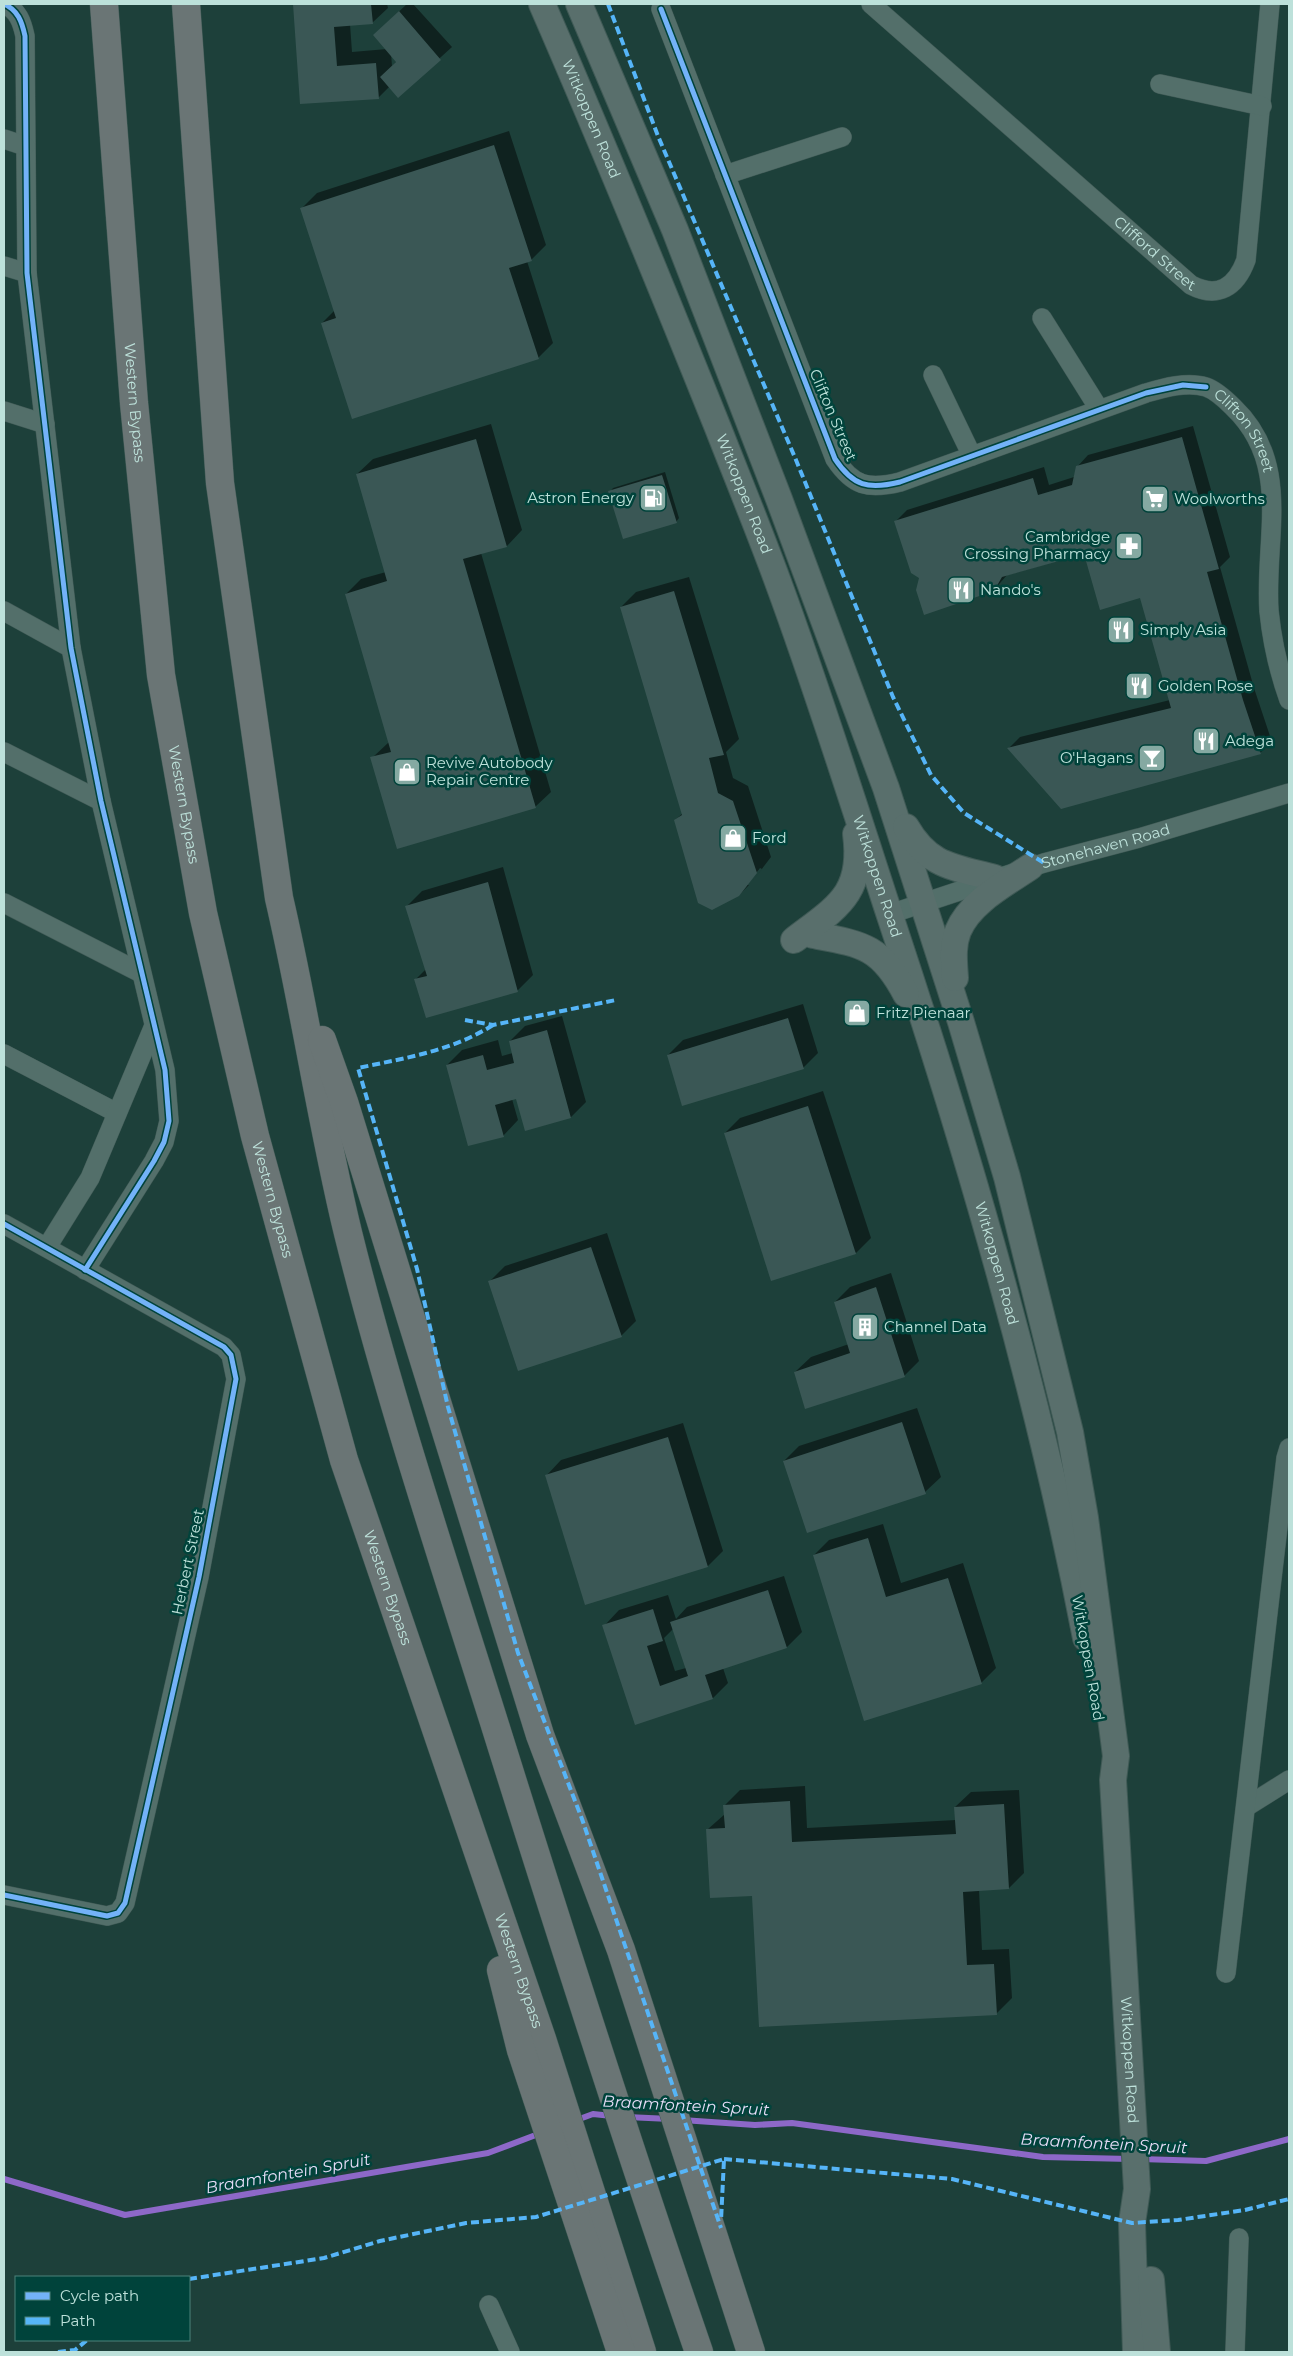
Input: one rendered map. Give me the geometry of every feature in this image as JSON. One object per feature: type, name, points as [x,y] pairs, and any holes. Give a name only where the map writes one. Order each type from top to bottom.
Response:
[{"type":"highway","name":"Western Bypass","points":[[104,4],[134,404],[161,675],[204,913],[255,1136],[344,1460],[481,1864],[531,2045],[596,2242],[642,2352]]},
{"type":"highway","points":[[186,4],[220,483],[279,898],[323,1119],[348,1232],[396,1411],[568,1957],[660,2240],[699,2352]]},
{"type":"highway","points":[[291,951],[347,1112],[540,1735],[621,1950],[710,2231],[751,2352]]},
{"type":"highway","points":[[596,2242],[622,2352]]},
{"type":"main road","name":"Witkoppen Road","points":[[542,4],[610,160],[778,582],[843,767],[934,1048],[1013,1322],[1042,1434],[1085,1634],[1104,1758],[1114,1780]]},
{"type":"main road","name":"Witkoppen Road","points":[[579,4],[674,230],[718,341],[886,788],[924,902],[1007,1176],[1070,1432],[1085,1518],[1116,1756],[1114,1780],[1136,2180],[1132,2223],[1136,2352]]},
{"type":"main road","points":[[843,767],[858,843],[854,879],[848,893],[840,904],[803,937],[857,945],[879,956],[898,980],[934,1048]]},
{"type":"main road","points":[[886,788],[910,834],[920,848],[932,859],[946,866],[995,878]]},
{"type":"main road","points":[[961,1022],[953,960],[958,932],[966,918],[984,899],[1030,867]]},
{"type":"main road","name":"Witkoppen Road","points":[[1136,2180],[1147,2223],[1157,2352]]},
{"type":"street","points":[[4,4],[16,13],[22,23],[25,36],[27,273],[72,648],[101,801],[165,1070],[168,1095],[169,1121],[164,1142],[154,1162],[85,1270]]},
{"type":"street","name":"Clifford Street","points":[[872,4],[1191,286],[1203,292],[1217,292],[1230,284],[1241,272],[1246,260],[1262,106],[1270,4]]},
{"type":"street","name":"Clifton Street","points":[[661,9],[834,459],[846,475],[860,484],[882,487],[1164,387],[1183,385],[1206,387],[1242,414],[1257,433],[1268,456],[1276,486],[1276,519],[1269,574],[1270,611],[1274,645],[1289,700]]},
{"type":"street","points":[[1160,84],[1262,106]]},
{"type":"street","points":[[725,176],[842,137]]},
{"type":"street","points":[[4,139],[25,146]]},
{"type":"street","points":[[4,266],[27,273]]},
{"type":"street","points":[[1042,318],[1099,409]]},
{"type":"street","points":[[934,375],[972,456]]},
{"type":"street","points":[[4,411],[45,424]]},
{"type":"street","points":[[4,611],[72,648]]},
{"type":"street","points":[[4,752],[101,801]]},
{"type":"street","name":"Stonehaven Road","points":[[890,914],[1030,867],[1289,793]]},
{"type":"street","points":[[4,904],[142,973]]},
{"type":"street","points":[[47,1247],[90,1178],[154,1028]]},
{"type":"street","points":[[4,1054],[117,1113]]},
{"type":"street","name":"Herbert Street","points":[[4,1224],[224,1347],[231,1355],[234,1366],[235,1392],[199,1577],[125,1903],[118,1912],[107,1916],[4,1895]]},
{"type":"street","points":[[1226,1973],[1285,1510],[1286,1458],[1289,1448]]},
{"type":"street","points":[[1246,1807],[1289,1780]]},
{"type":"street","points":[[1235,2352],[1239,2238]]},
{"type":"street","points":[[489,2305],[510,2352]]},
{"type":"building","points":[[293,4],[371,4],[373,24],[334,27],[337,66],[376,63],[379,99],[300,104]]},
{"type":"building","points":[[399,11],[441,60],[398,98],[380,77],[396,62],[373,35]]},
{"type":"building","points":[[494,145],[532,261],[509,268],[539,359],[352,419],[321,323],[336,318],[300,208]]},
{"type":"building","points":[[1182,437],[1219,569],[1207,572],[1243,700],[1261,754],[1061,809],[1007,748],[1171,708],[1140,598],[1100,610],[1084,554],[1002,577],[994,591],[924,615],[916,590],[919,578],[911,573],[894,521],[1033,478],[1038,495],[1072,485],[1076,466]]},
{"type":"building","points":[[476,439],[507,547],[463,559],[536,808],[397,849],[370,757],[391,752],[345,594],[387,581],[356,474]]},
{"type":"building","points":[[662,475],[677,523],[623,539],[608,491]]},
{"type":"building","points":[[674,591],[724,755],[709,758],[718,793],[733,801],[757,873],[739,896],[712,910],[698,903],[674,820],[682,815],[620,607]]},
{"type":"building","points":[[488,882],[518,992],[426,1018],[414,979],[427,976],[405,906]]},
{"type":"building","points":[[788,1018],[804,1069],[682,1106],[667,1055]]},
{"type":"building","points":[[547,1030],[571,1118],[525,1131],[516,1099],[495,1105],[504,1137],[468,1146],[446,1065],[483,1055],[487,1070],[514,1063],[509,1041]]},
{"type":"building","points":[[808,1106],[856,1254],[771,1281],[724,1133]]},
{"type":"building","points":[[591,1247],[622,1337],[518,1371],[488,1281]]},
{"type":"building","name":"Channel Data","points":[[876,1287],[905,1377],[805,1409],[794,1372],[850,1353],[834,1302]]},
{"type":"building","points":[[902,1422],[926,1494],[807,1533],[783,1461]]},
{"type":"building","points":[[668,1437],[708,1567],[585,1605],[545,1475]]},
{"type":"building","points":[[868,1538],[886,1597],[948,1578],[982,1684],[864,1721],[813,1555]]},
{"type":"building","points":[[768,1590],[787,1648],[705,1675],[713,1699],[635,1725],[602,1625],[653,1609],[663,1641],[647,1646],[660,1686],[688,1676],[670,1622]]},
{"type":"building","points":[[790,1801],[792,1842],[956,1834],[954,1807],[1004,1804],[1009,1889],[963,1892],[967,1965],[994,1964],[997,2015],[759,2027],[752,1896],[710,1898],[706,1829],[725,1828],[723,1805]]},
{"type":"waterway","name":"Braamfontein Spruit","points":[[574,2121],[593,2114],[612,2116]]},
{"type":"waterway","name":"Braamfontein Spruit","points":[[627,2117],[670,2119]]},
{"type":"waterway","name":"Braamfontein Spruit","points":[[682,2120],[755,2125],[792,2123],[1043,2157],[1130,2159]]},
{"type":"waterway","name":"Braamfontein Spruit","points":[[4,2179],[125,2215],[488,2153],[541,2133]]},
{"type":"waterway","name":"Braamfontein Spruit","points":[[1140,2159],[1206,2161],[1289,2139]]},
{"type":"marked path","points":[[608,4],[658,136],[796,460],[893,697],[931,775],[964,813],[1044,863]]},
{"type":"marked path","points":[[465,1020],[493,1025],[616,1000]]},
{"type":"marked path","points":[[493,1025],[477,1034],[445,1047],[411,1057],[358,1068],[417,1269],[448,1407],[518,1653],[582,1819],[721,2228]]},
{"type":"marked path","points":[[724,2159],[952,2179],[1132,2223],[1178,2220],[1245,2210],[1289,2199]]},
{"type":"marked path","points":[[190,2279],[324,2258],[380,2241],[466,2223],[536,2217],[724,2159],[721,2221]]},
{"type":"marked path","points":[[58,2352],[75,2350],[86,2341]]},
{"type":"cycle path","points":[[4,4],[19,17],[25,36],[27,273],[71,648],[101,801],[165,1070],[169,1121],[164,1142],[154,1161],[85,1270]]},
{"type":"cycle path","points":[[661,9],[835,459],[848,475],[855,480],[862,484],[879,486],[900,482],[1146,393],[1183,385],[1206,387]]},
{"type":"cycle path","points":[[4,1224],[224,1347],[231,1355],[236,1379],[199,1577],[125,1903],[118,1913],[107,1916],[4,1895]]},
{"type":"place","name":"Astron Energy","points":[[653,498]]},
{"type":"place","name":"Woolworths","points":[[1155,499]]},
{"type":"place","name":"Cambridge Crossing Pharmacy","points":[[1129,546]]},
{"type":"place","name":"Nando's","points":[[961,590]]},
{"type":"place","name":"Simply Asia","points":[[1121,630]]},
{"type":"place","name":"Golden Rose","points":[[1139,686]]},
{"type":"place","name":"Adega","points":[[1206,741]]},
{"type":"place","name":"O'Hagans","points":[[1152,758]]},
{"type":"place","name":"Revive Autobody Repair Centre","points":[[407,772]]},
{"type":"place","name":"Ford","points":[[733,838]]},
{"type":"place","name":"Fritz Pienaar","points":[[857,1013]]},
{"type":"place","name":"Channel Data","points":[[865,1327]]}]
